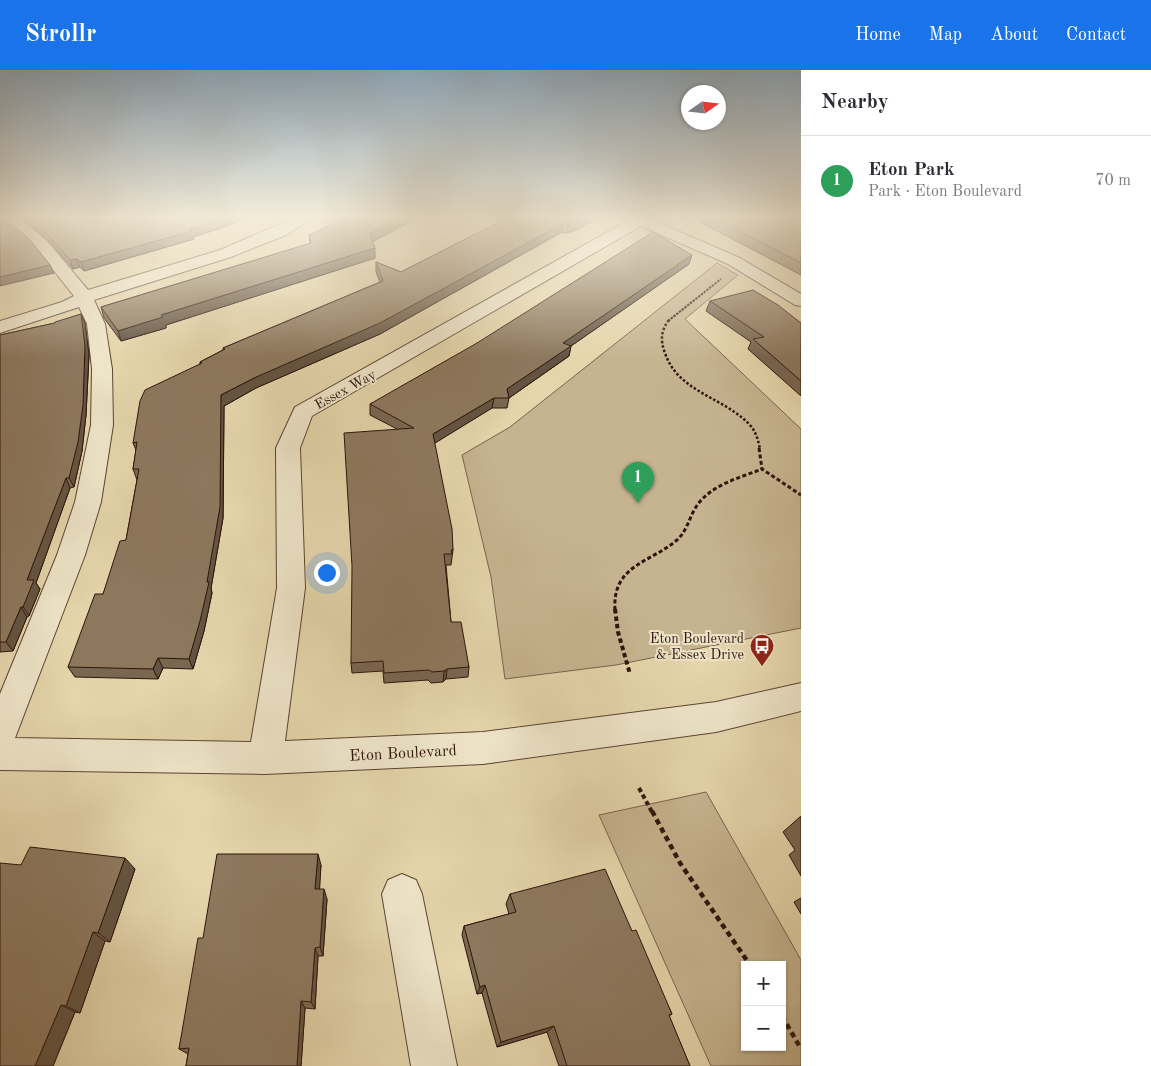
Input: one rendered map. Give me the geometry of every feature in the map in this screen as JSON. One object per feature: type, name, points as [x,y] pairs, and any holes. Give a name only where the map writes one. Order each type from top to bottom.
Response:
[{"type":"street","points":[[0,734],[71,555],[88,502],[102,425],[102,369],[96,324],[84,297],[58,264]]},
{"type":"street","points":[[0,327],[68,306],[84,297],[187,264]]},
{"type":"street","name":"Essex Way","points":[[265,758],[291,588],[288,448],[303,412],[558,264]]},
{"type":"street","points":[[740,264],[801,301]]},
{"type":"street","points":[[0,309],[64,297],[84,297]]},
{"type":"street","name":"Eton Boulevard","points":[[0,754],[265,758],[483,748],[716,717],[801,697]]},
{"type":"street","points":[[402,894],[434,1066]]},
{"type":"path","points":[[722,278],[671,317],[665,324],[661,332],[664,353],[670,364],[687,383],[749,424],[758,440],[762,469]]},
{"type":"path","points":[[630,674],[616,627],[614,609],[621,580],[631,568],[670,546],[685,532],[699,503],[723,485],[762,469],[778,477],[801,495]]},
{"type":"path","points":[[639,788],[680,863],[747,961]]},
{"type":"path","points":[[786,1023],[801,1049]]},
{"type":"shaded area","points":[[715,264],[720,264],[738,275],[685,319],[801,429],[801,628],[616,665],[505,679],[491,577],[462,455],[510,427]]},
{"type":"shaded area","points":[[706,792],[801,960],[801,1066],[711,1066],[599,815]]},
{"type":"building","points":[[0,264],[50,265],[0,277]]},
{"type":"building","points":[[241,264],[322,264],[161,315],[163,317],[118,331],[101,307]]},
{"type":"building","points":[[377,264],[382,264],[401,272],[416,264],[488,264],[380,323],[254,378],[221,395],[220,507],[207,582],[209,582],[189,659],[158,658],[153,669],[68,667],[95,594],[103,594],[120,541],[126,540],[139,469],[133,469],[137,442],[133,443],[140,401],[145,390],[202,363],[200,362],[225,349],[223,348],[383,281]]},
{"type":"building","points":[[602,264],[678,264],[563,343],[571,346],[507,389],[509,398],[494,398],[433,434],[452,529],[452,554],[444,554],[451,622],[461,622],[469,667],[432,672],[429,670],[384,673],[383,661],[351,663],[352,566],[344,433],[414,428],[370,404],[477,343]]},
{"type":"building","points":[[753,290],[778,305],[801,323],[801,381],[753,339],[764,337],[710,301]]},
{"type":"building","points":[[81,314],[85,346],[83,405],[78,442],[69,478],[66,478],[27,580],[34,580],[6,642],[0,642],[0,335],[55,323]]},
{"type":"building","points":[[30,847],[125,858],[98,933],[93,932],[66,1006],[61,1005],[35,1066],[0,1066],[0,863],[21,865]]},
{"type":"building","points":[[217,854],[318,854],[315,889],[324,889],[320,947],[315,948],[311,1002],[301,1001],[297,1066],[186,1066],[189,1048],[179,1049],[198,938],[203,938]]},
{"type":"building","points":[[605,869],[632,931],[636,930],[672,1014],[669,1015],[690,1066],[567,1066],[554,1026],[501,1042],[485,985],[480,987],[464,926],[516,912],[510,894]]},
{"type":"place","name":"Eton Park","points":[[638,503]]},
{"type":"place","name":"Eton Boulevard & Essex Drive","points":[[762,667]]}]
